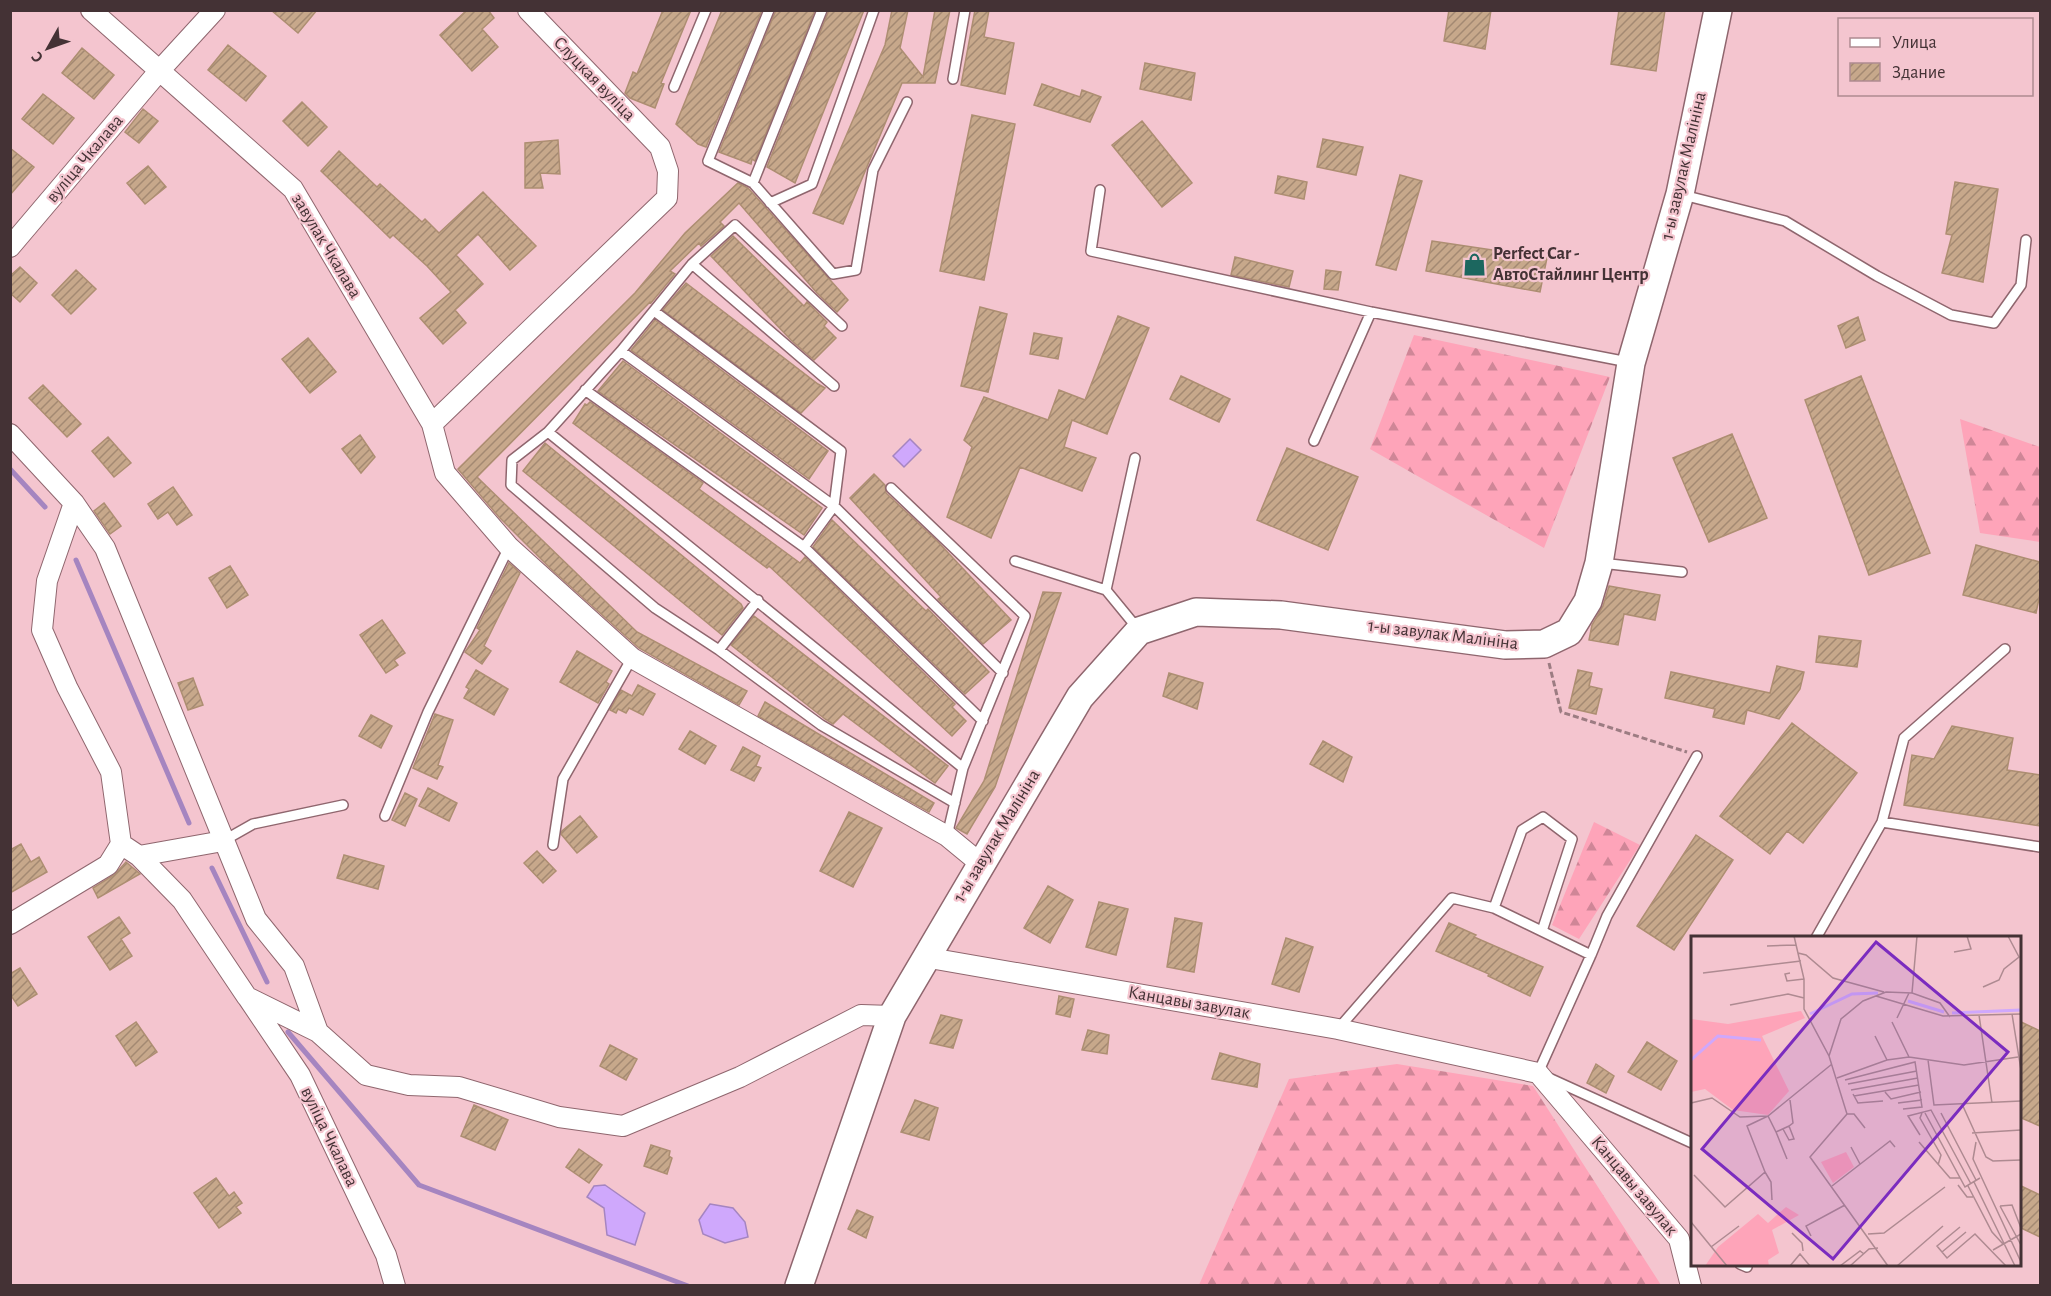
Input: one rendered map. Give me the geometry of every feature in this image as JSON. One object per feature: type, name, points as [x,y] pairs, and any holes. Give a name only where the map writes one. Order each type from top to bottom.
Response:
[{"type":"street","name":"завулак Чкалава","points":[[91,10],[293,189],[432,424],[445,473],[509,547],[632,658],[947,836],[981,864]]},
{"type":"street","points":[[160,70],[215,10]]},
{"type":"street","name":"Слуцкая вуліца","points":[[432,424],[667,198],[668,171],[660,147],[528,10]]},
{"type":"street","name":"1-ы завулак Малініна","points":[[924,957],[1080,697],[1139,631],[1196,612],[1207,612],[1281,615],[1505,645],[1544,644],[1569,632],[1588,601],[1599,562],[1631,363],[1680,194],[1718,10]]},
{"type":"street","name":"вуліца Чкалава","points":[[10,247],[160,70]]},
{"type":"street","points":[[10,434],[74,503],[105,548],[256,919],[294,966],[318,1032]]},
{"type":"street","points":[[10,924],[108,865],[122,844],[111,772],[67,687],[42,630],[47,580],[74,503]]},
{"type":"street","points":[[139,856],[223,841]]},
{"type":"street","name":"вуліца Чкалава","points":[[122,844],[139,856],[182,900],[300,1075],[386,1255],[395,1286]]},
{"type":"street","points":[[799,1286],[892,1016],[924,957]]},
{"type":"street","name":"Канцавы завулак","points":[[924,957],[1338,1029],[1538,1073],[1686,1242],[1690,1286]]},
{"type":"street","points":[[247,997],[318,1032],[366,1075],[409,1085],[459,1087],[559,1117],[623,1126],[740,1077],[861,1015],[892,1016]]},
{"type":"lane","points":[[674,87],[706,10]]},
{"type":"lane","points":[[769,10],[708,161],[753,183],[833,274],[856,270],[873,170],[907,102]]},
{"type":"lane","points":[[753,183],[822,10]]},
{"type":"lane","points":[[770,203],[812,184],[874,10]]},
{"type":"lane","points":[[953,79],[965,10]]},
{"type":"lane","points":[[1100,190],[1091,251],[1371,312],[1631,363]]},
{"type":"lane","points":[[1680,194],[1785,221],[1877,276],[1951,315],[1994,323],[2020,285],[2026,240]]},
{"type":"lane","points":[[842,326],[735,225],[692,264],[621,351],[548,432],[512,460],[512,485],[655,608],[719,650],[821,725],[955,803]]},
{"type":"lane","points":[[692,264],[834,386]]},
{"type":"lane","points":[[654,311],[841,452],[834,506],[804,547]]},
{"type":"lane","points":[[1314,441],[1371,312]]},
{"type":"lane","points":[[621,351],[834,506],[1003,673]]},
{"type":"lane","points":[[585,390],[804,547],[983,721]]},
{"type":"lane","points":[[548,432],[963,768]]},
{"type":"lane","points":[[1106,590],[1135,458]]},
{"type":"lane","points":[[891,488],[1025,616],[963,768],[947,836]]},
{"type":"lane","points":[[385,816],[428,712],[509,547]]},
{"type":"lane","points":[[1015,561],[1106,590],[1139,631]]},
{"type":"lane","points":[[1599,562],[1682,572]]},
{"type":"lane","points":[[719,650],[758,600]]},
{"type":"lane","points":[[1817,936],[1882,822],[1904,738],[2005,649]]},
{"type":"lane","points":[[553,845],[563,779],[632,658]]},
{"type":"lane","points":[[1691,1143],[1538,1073],[1607,916],[1697,756]]},
{"type":"lane","points":[[223,841],[254,824],[343,805]]},
{"type":"lane","points":[[1494,908],[1522,830],[1543,817],[1572,839],[1542,931]]},
{"type":"lane","points":[[1882,822],[2040,847]]},
{"type":"lane","points":[[1338,1029],[1452,898],[1494,908],[1591,955]]},
{"type":"path","points":[[1544,644],[1561,712],[1697,756]]},
{"type":"green space","points":[[1414,335],[1610,377],[1544,548],[1370,449]]},
{"type":"green space","points":[[1960,419],[2040,447],[2040,542],[1980,533]]},
{"type":"green space","points":[[1594,822],[1640,845],[1579,939],[1552,925]]},
{"type":"green space","points":[[1397,1064],[1533,1086],[1661,1285],[1199,1285],[1289,1079]]},
{"type":"shaded area","points":[[910,439],[921,450],[904,467],[893,456]]},
{"type":"shaded area","points":[[605,1185],[645,1213],[635,1245],[607,1235],[604,1208],[587,1197],[594,1186]]},
{"type":"shaded area","points":[[710,1204],[733,1208],[745,1222],[748,1237],[725,1243],[703,1234],[699,1220]]},
{"type":"building","points":[[271,10],[317,10],[298,33]]},
{"type":"building","points":[[467,10],[488,10],[494,18],[482,29],[498,47],[472,71],[440,35]]},
{"type":"building","points":[[663,10],[691,10],[661,83],[664,84],[655,108],[630,98],[625,93],[633,72],[637,74]]},
{"type":"building","points":[[722,10],[762,10],[706,147],[698,144],[676,124]]},
{"type":"building","points":[[776,10],[815,10],[755,161],[752,159],[751,164],[719,152]]},
{"type":"building","points":[[829,10],[864,10],[795,183],[767,167]]},
{"type":"building","points":[[892,10],[908,10],[900,48],[923,77],[935,10],[950,10],[935,83],[902,83],[843,224],[813,213],[885,45]]},
{"type":"building","points":[[975,10],[989,10],[984,37],[1014,43],[1005,94],[961,85]]},
{"type":"building","points":[[1449,10],[1491,10],[1485,49],[1444,41]]},
{"type":"building","points":[[1619,10],[1665,10],[1656,71],[1611,64]]},
{"type":"building","points":[[228,45],[266,76],[246,101],[208,70]]},
{"type":"building","points":[[82,48],[114,75],[94,99],[62,73]]},
{"type":"building","points":[[1145,63],[1195,73],[1191,100],[1140,89]]},
{"type":"building","points":[[1042,84],[1080,97],[1082,90],[1101,97],[1090,122],[1034,105]]},
{"type":"building","points":[[43,94],[74,118],[53,144],[22,119]]},
{"type":"building","points":[[302,102],[327,127],[308,146],[283,121]]},
{"type":"building","points":[[143,109],[158,121],[139,143],[125,132]]},
{"type":"building","points":[[972,115],[1015,124],[984,280],[940,271]]},
{"type":"building","points":[[1142,121],[1192,183],[1162,207],[1112,145]]},
{"type":"building","points":[[1323,139],[1363,147],[1356,175],[1317,167]]},
{"type":"building","points":[[558,140],[560,174],[540,173],[543,188],[525,188],[525,143]]},
{"type":"building","points":[[10,148],[34,167],[10,195]]},
{"type":"building","points":[[339,151],[377,187],[380,184],[422,222],[425,219],[439,233],[483,192],[536,246],[510,270],[478,234],[456,255],[483,284],[455,310],[466,323],[443,344],[420,318],[451,292],[427,266],[393,235],[390,238],[321,171]]},
{"type":"building","points":[[148,166],[166,187],[145,204],[127,183]]},
{"type":"building","points":[[1400,175],[1422,181],[1396,270],[1376,265]]},
{"type":"building","points":[[1278,176],[1307,182],[1304,199],[1275,193]]},
{"type":"building","points":[[1955,182],[1998,189],[1983,282],[1942,273],[1952,235],[1946,234]]},
{"type":"building","points":[[738,183],[748,188],[848,300],[837,312],[817,293],[739,203],[720,222],[724,226],[701,246],[699,243],[670,271],[675,274],[651,303],[477,477],[637,632],[747,691],[739,705],[639,648],[550,568],[499,517],[458,469],[635,293],[685,233]]},
{"type":"building","points":[[733,236],[804,306],[807,302],[827,322],[824,326],[836,338],[814,360],[791,340],[711,256]]},
{"type":"building","points":[[1432,241],[1547,258],[1540,292],[1426,271]]},
{"type":"building","points":[[1235,257],[1293,271],[1289,287],[1231,275]]},
{"type":"building","points":[[20,267],[37,283],[20,302],[10,293],[10,276]]},
{"type":"building","points":[[76,270],[96,289],[71,314],[52,295]]},
{"type":"building","points":[[1326,270],[1341,272],[1338,290],[1324,289]]},
{"type":"building","points":[[686,283],[825,388],[801,413],[663,310]]},
{"type":"building","points":[[980,307],[1007,314],[988,392],[961,386]]},
{"type":"building","points":[[1118,316],[1149,328],[1107,434],[1072,420],[1064,447],[1096,458],[1082,491],[1020,467],[991,538],[947,517],[972,447],[964,440],[984,397],[1048,420],[1059,390],[1085,400]]},
{"type":"building","points":[[1858,317],[1865,340],[1846,348],[1838,326]]},
{"type":"building","points":[[655,320],[828,451],[809,479],[631,350]]},
{"type":"building","points":[[1034,333],[1062,338],[1058,359],[1030,354]]},
{"type":"building","points":[[308,338],[336,372],[310,393],[282,359]]},
{"type":"building","points":[[623,361],[822,508],[804,535],[598,391]]},
{"type":"building","points":[[1181,376],[1230,399],[1219,422],[1170,399]]},
{"type":"building","points":[[1861,376],[1930,553],[1869,575],[1805,400]]},
{"type":"building","points":[[43,385],[81,424],[67,437],[29,398]]},
{"type":"building","points":[[590,402],[703,483],[699,489],[800,563],[805,557],[955,704],[952,707],[966,721],[952,736],[769,566],[767,568],[573,423],[585,404]]},
{"type":"building","points":[[1732,434],[1767,518],[1709,542],[1673,458]]},
{"type":"building","points":[[360,435],[375,457],[361,473],[342,449]]},
{"type":"building","points":[[108,437],[131,463],[114,477],[92,451]]},
{"type":"building","points":[[545,443],[741,604],[743,608],[722,635],[523,471]]},
{"type":"building","points":[[1287,448],[1358,477],[1328,550],[1257,520]]},
{"type":"building","points":[[874,474],[885,485],[886,493],[938,542],[1011,620],[983,644],[938,599],[941,597],[850,498]]},
{"type":"building","points":[[173,487],[192,515],[177,525],[168,512],[158,519],[148,504]]},
{"type":"building","points":[[104,503],[121,526],[110,534],[94,511]]},
{"type":"building","points":[[832,520],[926,611],[928,609],[989,672],[965,694],[813,547]]},
{"type":"building","points":[[1976,545],[2040,562],[2040,594],[2036,613],[1963,595]]},
{"type":"building","points":[[509,563],[520,573],[484,646],[491,651],[482,664],[465,652],[480,630],[477,628]]},
{"type":"building","points":[[230,566],[248,595],[227,608],[209,578]]},
{"type":"building","points":[[1609,586],[1660,595],[1655,620],[1624,614],[1618,645],[1589,640],[1592,625],[1603,606]]},
{"type":"building","points":[[1043,592],[1061,593],[995,787],[967,834],[956,828],[984,781]]},
{"type":"building","points":[[754,616],[948,766],[935,783],[843,714],[833,724],[825,719],[731,645]]},
{"type":"building","points":[[382,620],[405,653],[394,660],[398,665],[386,673],[360,635]]},
{"type":"building","points":[[1819,636],[1861,641],[1857,667],[1816,662]]},
{"type":"building","points":[[577,651],[612,671],[606,682],[609,684],[598,703],[560,682]]},
{"type":"building","points":[[1777,666],[1804,672],[1800,689],[1779,719],[1747,710],[1744,724],[1713,717],[1715,709],[1665,698],[1671,672],[1770,693]]},
{"type":"building","points":[[476,670],[508,689],[494,715],[464,698],[469,689],[466,687]]},
{"type":"building","points":[[1578,670],[1592,673],[1589,686],[1602,689],[1596,714],[1569,708]]},
{"type":"building","points":[[1169,673],[1203,683],[1197,709],[1163,696]]},
{"type":"building","points":[[193,678],[203,705],[188,710],[178,683]]},
{"type":"building","points":[[638,685],[655,694],[643,715],[629,708],[626,713],[618,709],[616,713],[610,710],[621,690],[632,696]]},
{"type":"building","points":[[765,702],[934,803],[929,812],[758,716]]},
{"type":"building","points":[[435,714],[453,720],[438,765],[443,767],[437,779],[413,768]]},
{"type":"building","points":[[371,715],[392,726],[381,748],[359,736]]},
{"type":"building","points":[[1792,723],[1857,773],[1803,843],[1787,831],[1770,854],[1720,816]]},
{"type":"building","points":[[1952,726],[2013,738],[2007,770],[2040,775],[2040,826],[1904,805],[1912,755],[1934,759]]},
{"type":"building","points":[[690,731],[716,746],[705,764],[679,749]]},
{"type":"building","points":[[1323,741],[1352,757],[1343,782],[1310,764]]},
{"type":"building","points":[[743,747],[760,756],[756,766],[761,768],[754,781],[731,770]]},
{"type":"building","points":[[428,788],[457,803],[449,821],[419,806]]},
{"type":"building","points":[[405,793],[417,799],[405,826],[392,820]]},
{"type":"building","points":[[849,812],[882,828],[853,887],[820,871]]},
{"type":"building","points":[[580,816],[597,837],[577,853],[561,834]]},
{"type":"building","points":[[1696,835],[1733,860],[1674,950],[1637,926]]},
{"type":"building","points":[[21,844],[31,862],[39,857],[47,872],[10,893],[10,850]]},
{"type":"building","points":[[537,851],[556,871],[543,883],[524,863]]},
{"type":"building","points":[[344,855],[384,866],[378,889],[337,878]]},
{"type":"building","points":[[126,862],[140,874],[98,898],[93,888],[114,875]]},
{"type":"building","points":[[1048,886],[1073,900],[1050,943],[1024,928]]},
{"type":"building","points":[[1099,902],[1128,909],[1116,955],[1086,947]]},
{"type":"building","points":[[119,917],[130,933],[121,939],[132,956],[110,970],[88,937]]},
{"type":"building","points":[[1175,918],[1202,923],[1194,972],[1167,967]]},
{"type":"building","points":[[1449,923],[1476,935],[1474,937],[1543,967],[1530,996],[1488,976],[1489,974],[1436,951]]},
{"type":"building","points":[[1286,938],[1313,947],[1299,992],[1272,984]]},
{"type":"building","points":[[20,968],[37,994],[18,1006],[10,994],[10,974]]},
{"type":"building","points":[[1059,996],[1074,999],[1070,1017],[1056,1014]]},
{"type":"building","points":[[941,1015],[962,1020],[953,1048],[930,1043]]},
{"type":"building","points":[[136,1022],[157,1052],[136,1066],[116,1036]]},
{"type":"building","points":[[2021,1022],[2040,1031],[2040,1126],[2021,1118]]},
{"type":"building","points":[[1088,1030],[1109,1035],[1107,1054],[1082,1050]]},
{"type":"building","points":[[1647,1042],[1677,1061],[1661,1090],[1628,1072]]},
{"type":"building","points":[[610,1045],[637,1059],[626,1080],[600,1066]]},
{"type":"building","points":[[1220,1053],[1260,1064],[1257,1087],[1212,1079]]},
{"type":"building","points":[[1596,1064],[1614,1076],[1606,1093],[1587,1083]]},
{"type":"building","points":[[915,1100],[938,1108],[929,1140],[901,1132]]},
{"type":"building","points":[[474,1105],[508,1120],[495,1150],[461,1136]]},
{"type":"building","points":[[651,1145],[670,1151],[669,1156],[672,1158],[667,1174],[644,1166]]},
{"type":"building","points":[[579,1149],[602,1165],[589,1183],[566,1167]]},
{"type":"building","points":[[216,1178],[229,1196],[234,1192],[242,1203],[236,1207],[241,1213],[219,1228],[194,1193]]},
{"type":"building","points":[[2021,1186],[2040,1195],[2040,1237],[2021,1228]]},
{"type":"building","points":[[857,1210],[873,1217],[866,1238],[848,1229]]},
{"type":"waterway","points":[[10,469],[45,507]]},
{"type":"waterway","points":[[76,560],[189,823]]},
{"type":"waterway","points":[[212,868],[267,982]]},
{"type":"waterway","points":[[288,1032],[419,1185],[688,1286]]},
{"type":"place","name":"Perfect Car - АвтоСтайлинг Центр","points":[[1475,264]]}]
